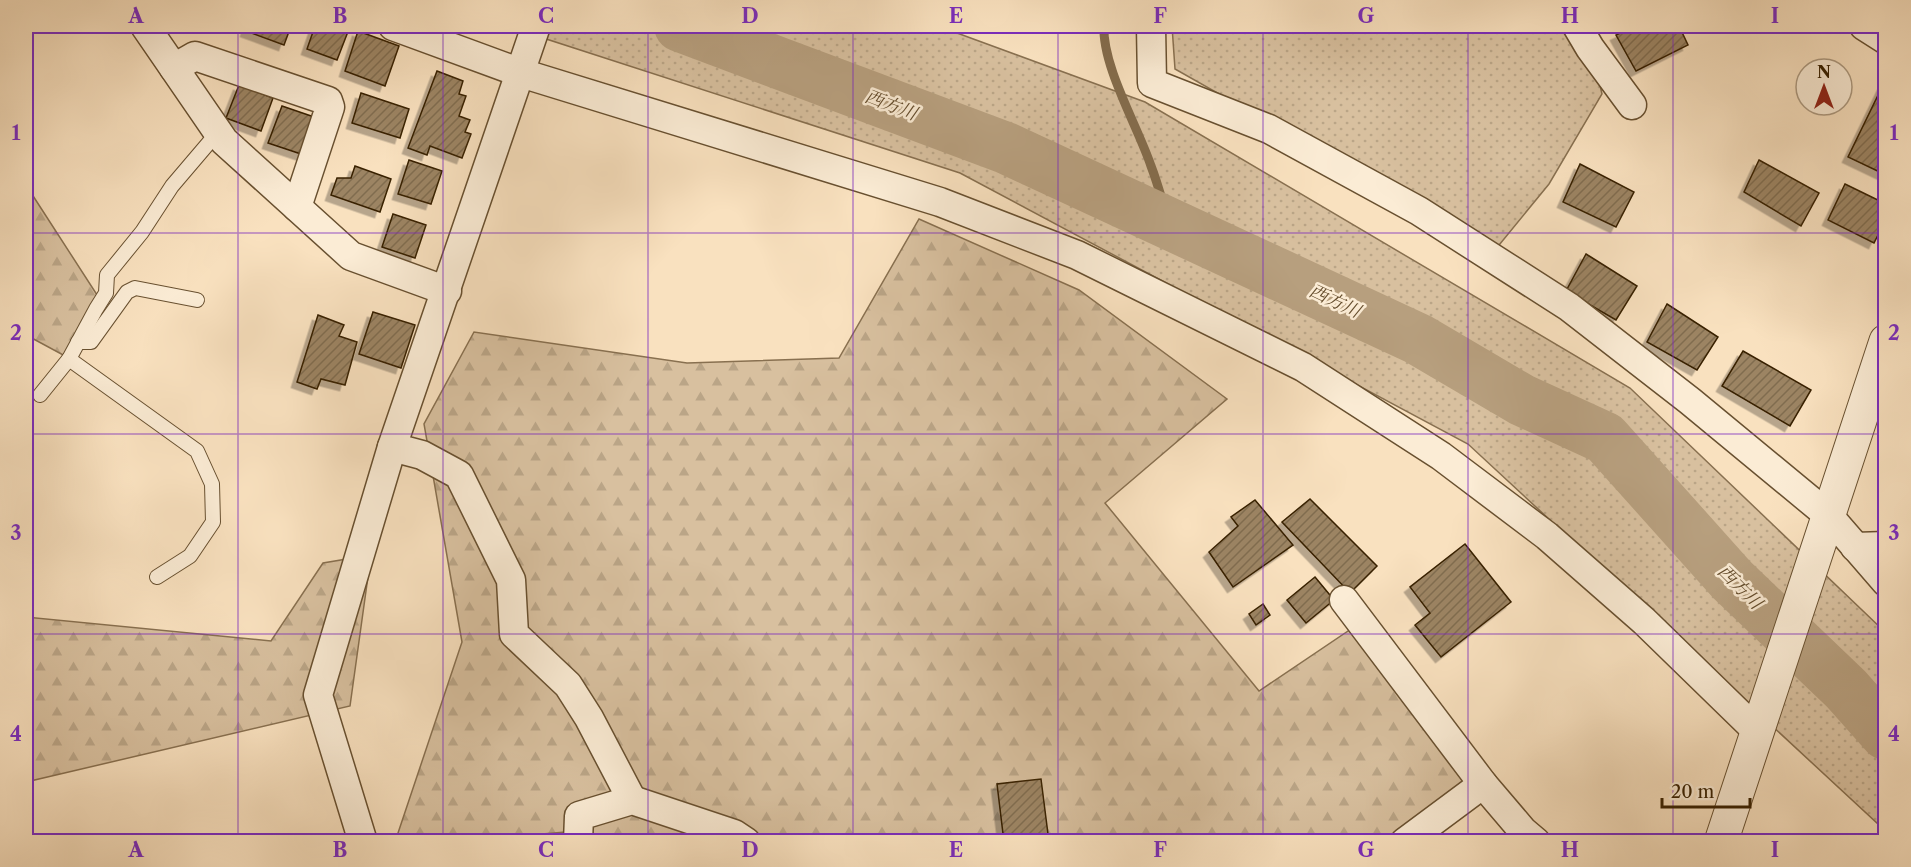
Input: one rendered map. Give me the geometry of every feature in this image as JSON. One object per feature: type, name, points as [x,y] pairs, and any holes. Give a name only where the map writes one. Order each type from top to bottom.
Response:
[{"type":"street","points":[[145,26],[224,141],[351,256],[447,291]]},
{"type":"street","points":[[393,26],[939,202],[1077,255],[1304,367],[1441,456],[1547,536],[1761,722]]},
{"type":"street","points":[[363,842],[318,695],[392,447],[536,26]]},
{"type":"street","points":[[1151,26],[1152,83],[1269,129],[1429,218],[1569,307],[1690,401],[1824,530],[1855,547],[1886,582]]},
{"type":"street","points":[[1576,26],[1632,105]]},
{"type":"street","points":[[1864,26],[1886,40]]},
{"type":"street","points":[[174,68],[195,56],[328,101],[330,107],[297,207]]},
{"type":"street","points":[[1720,842],[1886,342]]},
{"type":"street","points":[[392,447],[422,455],[459,475],[512,580],[514,634],[568,685],[589,718],[632,800]]},
{"type":"street","points":[[1855,547],[1886,546]]},
{"type":"street","points":[[1344,600],[1483,784],[1523,831],[1536,842]]},
{"type":"street","points":[[1405,842],[1483,784]]},
{"type":"street","points":[[578,842],[579,816],[632,800],[734,834],[746,842]]},
{"type":"lane","points":[[40,395],[69,359],[106,293],[107,275],[142,232],[172,186],[218,132]]},
{"type":"lane","points":[[78,342],[91,342],[127,292],[135,288],[197,300]]},
{"type":"lane","points":[[69,359],[197,451],[212,484],[213,522],[190,556],[157,577]]},
{"type":"green space","points":[[506,26],[938,26],[1145,102],[1630,388],[1885,632],[1885,839],[1879,825],[1468,444],[960,173]]},
{"type":"green space","points":[[1172,26],[1595,26],[1587,30],[1602,94],[1549,184],[1495,250],[1175,69]]},
{"type":"green space","points":[[26,185],[101,301],[65,356],[28,336],[26,338]]},
{"type":"green space","points":[[919,219],[1079,290],[1227,399],[1105,503],[1259,691],[1360,623],[1483,784],[1422,841],[578,842],[577,831],[519,836],[519,841],[395,842],[462,642],[424,424],[474,332],[687,363],[839,358]]},
{"type":"green space","points":[[371,555],[350,706],[26,782],[26,617],[271,641],[323,563]]},
{"type":"building","points":[[248,26],[291,26],[284,45],[246,31]]},
{"type":"building","points":[[315,26],[340,26],[349,29],[337,60],[307,49]]},
{"type":"building","points":[[1635,26],[1679,26],[1688,45],[1636,71],[1616,35]]},
{"type":"building","points":[[358,31],[399,46],[385,86],[345,71]]},
{"type":"building","points":[[437,71],[463,81],[459,94],[466,96],[459,116],[470,120],[465,132],[471,134],[462,158],[430,146],[427,155],[408,148]]},
{"type":"building","points":[[239,85],[273,98],[261,131],[226,118]]},
{"type":"building","points":[[1883,85],[1886,86],[1886,175],[1848,157]]},
{"type":"building","points":[[361,93],[409,109],[400,138],[352,123]]},
{"type":"building","points":[[282,106],[320,119],[307,156],[268,143]]},
{"type":"building","points":[[409,160],[442,171],[431,204],[398,194]]},
{"type":"building","points":[[1759,160],[1819,193],[1801,226],[1744,192]]},
{"type":"building","points":[[1580,164],[1634,192],[1616,227],[1563,202]]},
{"type":"building","points":[[355,166],[391,179],[380,212],[331,195],[337,178],[351,178]]},
{"type":"building","points":[[1845,184],[1886,204],[1886,219],[1874,243],[1828,220]]},
{"type":"building","points":[[393,214],[426,225],[415,258],[382,247]]},
{"type":"building","points":[[1586,254],[1637,286],[1616,320],[1566,291]]},
{"type":"building","points":[[1667,304],[1718,337],[1697,370],[1647,342]]},
{"type":"building","points":[[373,312],[415,325],[401,368],[359,354]]},
{"type":"building","points":[[318,315],[344,325],[339,336],[357,342],[345,385],[321,379],[317,389],[297,382]]},
{"type":"building","points":[[1743,351],[1811,390],[1790,426],[1722,386]]},
{"type":"building","points":[[1310,499],[1377,566],[1350,593],[1282,522]]},
{"type":"building","points":[[1255,500],[1293,545],[1233,587],[1209,552],[1238,526],[1231,517]]},
{"type":"building","points":[[1465,544],[1511,602],[1441,657],[1415,625],[1430,613],[1410,587]]},
{"type":"building","points":[[1315,577],[1334,600],[1306,623],[1287,600]]},
{"type":"building","points":[[1263,604],[1270,615],[1256,625],[1249,614]]},
{"type":"building","points":[[1041,779],[1049,842],[1004,842],[997,784]]},
{"type":"waterway","name":"西方川","points":[[680,26],[1006,148],[1418,339],[1522,400],[1605,438],[1732,580],[1846,689],[1886,734]]},
{"type":"waterway","points":[[1104,26],[1105,42],[1115,78],[1151,166],[1169,223]]}]
